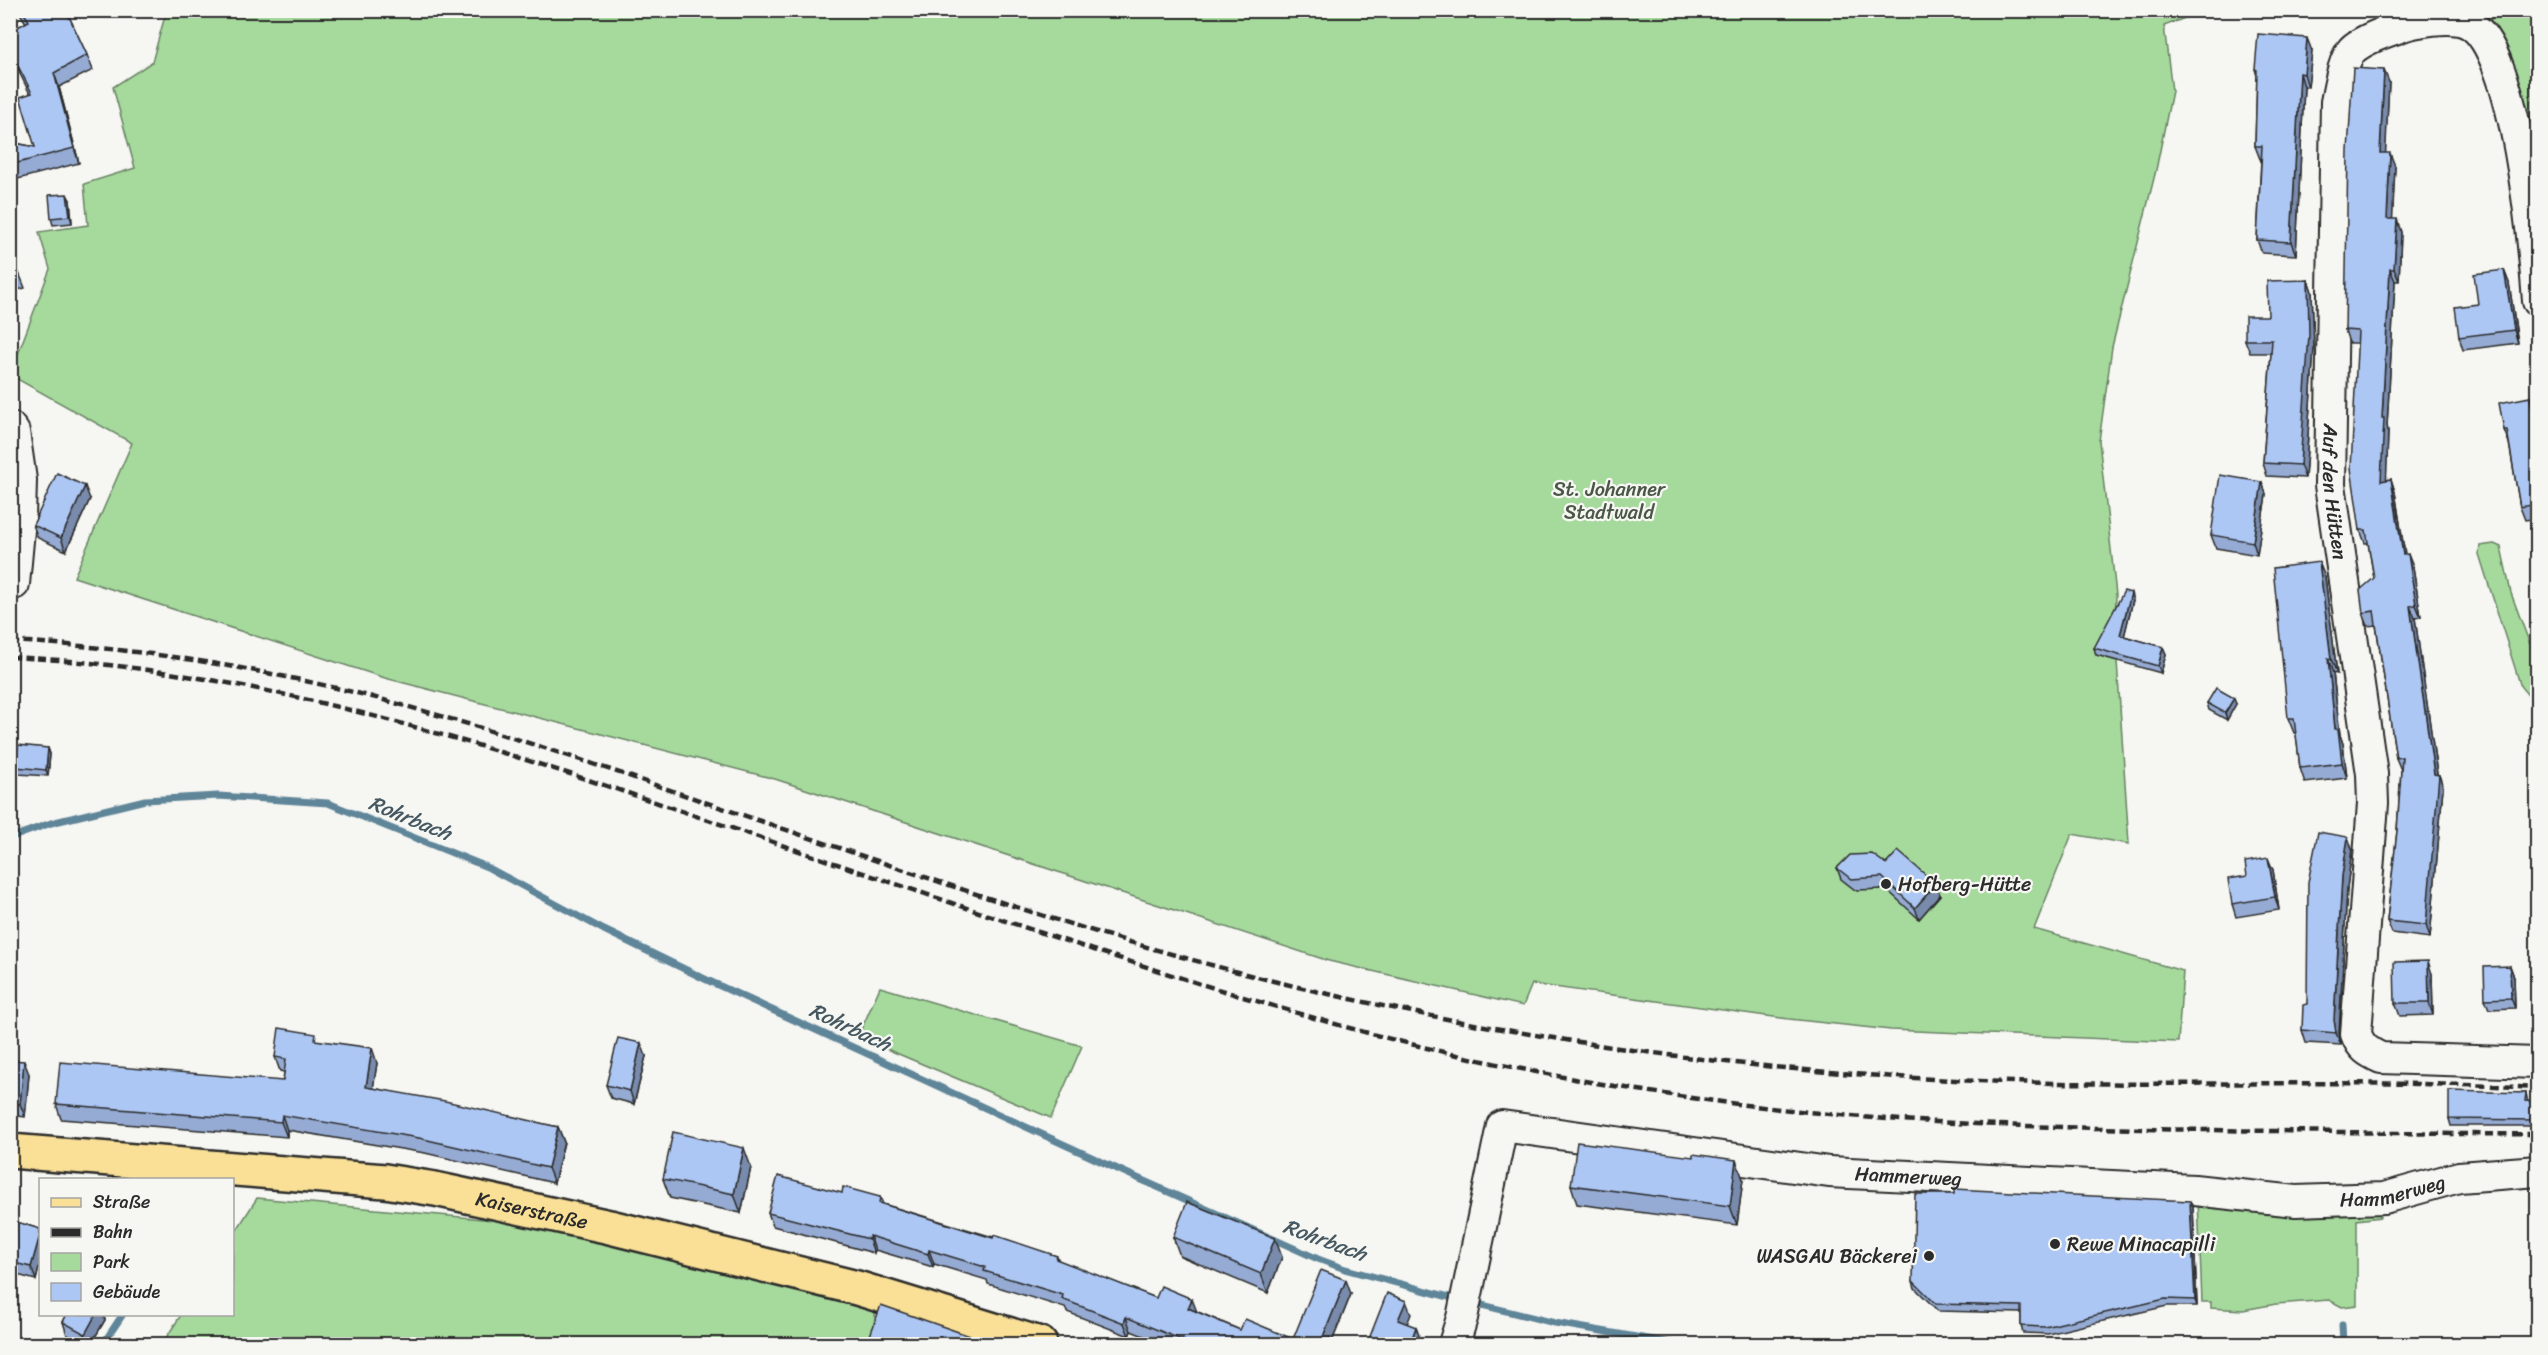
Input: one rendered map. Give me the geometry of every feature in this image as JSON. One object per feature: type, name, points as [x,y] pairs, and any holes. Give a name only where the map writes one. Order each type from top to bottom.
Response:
[{"type":"main road","name":"Kaiserstraße","points":[[10,1151],[385,1181],[435,1189],[610,1227],[856,1288],[1040,1344]]},
{"type":"street","name":"Auf den Hütten","points":[[2538,301],[2530,212],[2509,97],[2493,57],[2479,32],[2468,23],[2452,20],[2406,24],[2381,34],[2352,51],[2341,75],[2336,102],[2330,485],[2372,774],[2373,803],[2356,1034],[2359,1044],[2367,1052],[2381,1058],[2538,1063]]},
{"type":"street","points":[[10,427],[14,432],[21,480],[14,585],[10,585]]},
{"type":"street","name":"Hammerweg","points":[[1458,1331],[1502,1126],[1829,1172],[2194,1190],[2296,1201],[2384,1198],[2459,1177],[2538,1171]]},
{"type":"green space","name":"St. Johanner Stadtwald","points":[[164,11],[2203,11],[2164,26],[2172,91],[2156,170],[2112,347],[2099,441],[2116,595],[2115,619],[2096,655],[2117,661],[2129,844],[2072,834],[2034,929],[2183,971],[2178,1042],[1891,1030],[1789,1019],[1532,984],[1523,1006],[1329,961],[775,779],[385,678],[74,577],[132,443],[10,375],[50,269],[39,232],[88,225],[84,184],[135,168],[113,87],[152,62],[165,16]]},
{"type":"green space","points":[[2491,11],[2537,11],[2537,183],[2522,93],[2491,21]]},
{"type":"green space","points":[[2494,544],[2501,547],[2511,593],[2529,642],[2537,655],[2537,706],[2521,687],[2479,554],[2480,546]]},
{"type":"green space","points":[[880,987],[1082,1046],[1051,1118],[858,1037]]},
{"type":"green space","points":[[257,1198],[536,1224],[876,1306],[872,1344],[162,1344],[180,1316],[234,1316],[234,1234]]},
{"type":"green space","points":[[2198,1199],[2379,1210],[2380,1217],[2357,1220],[2357,1305],[2342,1307],[2329,1300],[2276,1304],[2243,1310],[2211,1308],[2211,1302],[2202,1302]]},
{"type":"building","points":[[22,10],[66,10],[87,55],[54,73],[74,148],[10,165],[10,142],[35,147],[20,97],[32,93],[10,47],[10,39],[17,36],[14,29],[29,21]]},
{"type":"building","points":[[2258,34],[2307,38],[2304,74],[2300,73],[2291,242],[2257,240],[2262,146],[2255,146],[2257,70],[2255,69]]},
{"type":"building","points":[[2353,68],[2384,70],[2380,153],[2390,153],[2387,219],[2397,219],[2394,269],[2390,269],[2381,481],[2391,479],[2403,555],[2408,554],[2416,605],[2410,606],[2416,649],[2434,774],[2439,775],[2426,925],[2387,921],[2402,757],[2396,758],[2374,611],[2363,613],[2360,590],[2374,578],[2366,530],[2360,530],[2351,468],[2358,331],[2345,330],[2348,151]]},
{"type":"building","points":[[67,194],[70,216],[51,218],[49,195]]},
{"type":"building","points":[[10,250],[18,268],[10,271]]},
{"type":"building","points":[[2504,270],[2514,330],[2459,337],[2455,307],[2478,304],[2474,274]]},
{"type":"building","points":[[2308,280],[2309,335],[2300,465],[2263,463],[2272,340],[2245,340],[2245,316],[2268,316],[2267,281]]},
{"type":"building","points":[[2530,397],[2538,438],[2538,504],[2520,507],[2507,430],[2504,430],[2499,403]]},
{"type":"building","points":[[57,473],[85,486],[61,538],[33,525]]},
{"type":"building","points":[[2220,475],[2262,482],[2253,542],[2211,535]]},
{"type":"building","points":[[2319,562],[2331,659],[2328,658],[2335,729],[2338,729],[2342,763],[2300,768],[2294,718],[2288,718],[2273,568]]},
{"type":"building","points":[[2124,591],[2131,593],[2120,635],[2163,647],[2158,666],[2094,648]]},
{"type":"building","points":[[2216,688],[2234,698],[2225,713],[2207,703]]},
{"type":"building","points":[[18,745],[48,748],[46,770],[16,767]]},
{"type":"building","points":[[2318,832],[2348,837],[2342,876],[2334,1020],[2336,1033],[2302,1030],[2303,1005],[2307,1004],[2308,882]]},
{"type":"building","points":[[1898,851],[1936,884],[1915,908],[1882,877],[1851,879],[1837,868],[1850,855],[1872,854],[1886,864]]},
{"type":"building","points":[[2268,858],[2275,897],[2232,904],[2228,879],[2247,876],[2245,862]]},
{"type":"building","points":[[2428,961],[2429,1003],[2395,1003],[2394,962]]},
{"type":"building","points":[[2510,966],[2511,998],[2485,999],[2484,967]]},
{"type":"building","points":[[279,1028],[316,1034],[315,1040],[372,1048],[366,1087],[445,1101],[558,1127],[548,1168],[419,1138],[282,1115],[281,1122],[56,1104],[60,1062],[283,1081],[286,1059],[275,1057]]},
{"type":"building","points":[[618,1038],[641,1043],[630,1091],[606,1085]]},
{"type":"building","points":[[10,1060],[24,1061],[20,1104],[10,1103]]},
{"type":"building","points":[[2449,1091],[2526,1093],[2525,1101],[2538,1102],[2538,1120],[2449,1119]]},
{"type":"building","points":[[673,1132],[744,1148],[734,1194],[663,1179]]},
{"type":"building","points":[[1577,1142],[1693,1157],[1693,1154],[1736,1160],[1730,1206],[1571,1185]]},
{"type":"building","points":[[778,1176],[842,1193],[843,1187],[880,1197],[879,1203],[993,1238],[994,1235],[1057,1256],[1056,1259],[1156,1298],[1161,1286],[1192,1299],[1188,1308],[1240,1330],[1245,1319],[1293,1339],[1321,1270],[1346,1280],[1320,1344],[1213,1344],[1207,1342],[1206,1344],[1192,1344],[1126,1317],[1124,1323],[1062,1299],[1063,1295],[984,1271],[985,1267],[929,1250],[928,1254],[870,1236],[869,1239],[768,1213]]},
{"type":"building","name":"Rewe Minacapilli","points":[[1954,1189],[2190,1201],[2195,1300],[2165,1299],[2045,1327],[2021,1326],[2021,1306],[1936,1304],[1913,1281],[1915,1194],[1954,1194]]},
{"type":"building","points":[[1187,1202],[1275,1238],[1261,1274],[1173,1237]]},
{"type":"building","points":[[10,1220],[39,1229],[39,1239],[31,1267],[10,1262]]},
{"type":"building","points":[[1387,1293],[1406,1301],[1398,1320],[1416,1327],[1410,1344],[1367,1344]]},
{"type":"building","points":[[881,1305],[993,1344],[867,1344]]},
{"type":"building","points":[[66,1316],[95,1316],[85,1334],[63,1322]]},
{"type":"waterway","name":"Rohrbach","points":[[10,838],[51,823],[145,800],[218,796],[328,803],[487,867],[604,930],[707,980],[1318,1259],[1345,1269],[1460,1300]]},
{"type":"waterway","name":"Rohrbach","points":[[1474,1303],[1555,1323],[1677,1344]]},
{"type":"waterway","points":[[103,1344],[122,1316]]},
{"type":"waterway","points":[[2342,1325],[2343,1344]]},
{"type":"waterway","name":"Rohrbach","points":[[2147,1344],[2189,1344]]},
{"type":"railway","points":[[10,641],[98,648],[185,659],[271,674],[357,693],[544,748],[1098,933],[1248,975],[1405,1011],[1486,1026],[1732,1063],[1897,1077],[2049,1083],[2398,1084],[2538,1088]]},
{"type":"railway","points":[[10,657],[101,664],[191,677],[281,694],[369,715],[457,739],[631,794],[1013,923],[1236,995],[1381,1037],[1596,1083],[1741,1104],[1887,1119],[2082,1128],[2538,1134]]},
{"type":"place","name":"Hofberg-Hütte","points":[[1886,884]]},
{"type":"place","name":"Rewe Minacapilli","points":[[2055,1244]]},
{"type":"place","name":"WASGAU Bäckerei","points":[[1929,1256]]}]
